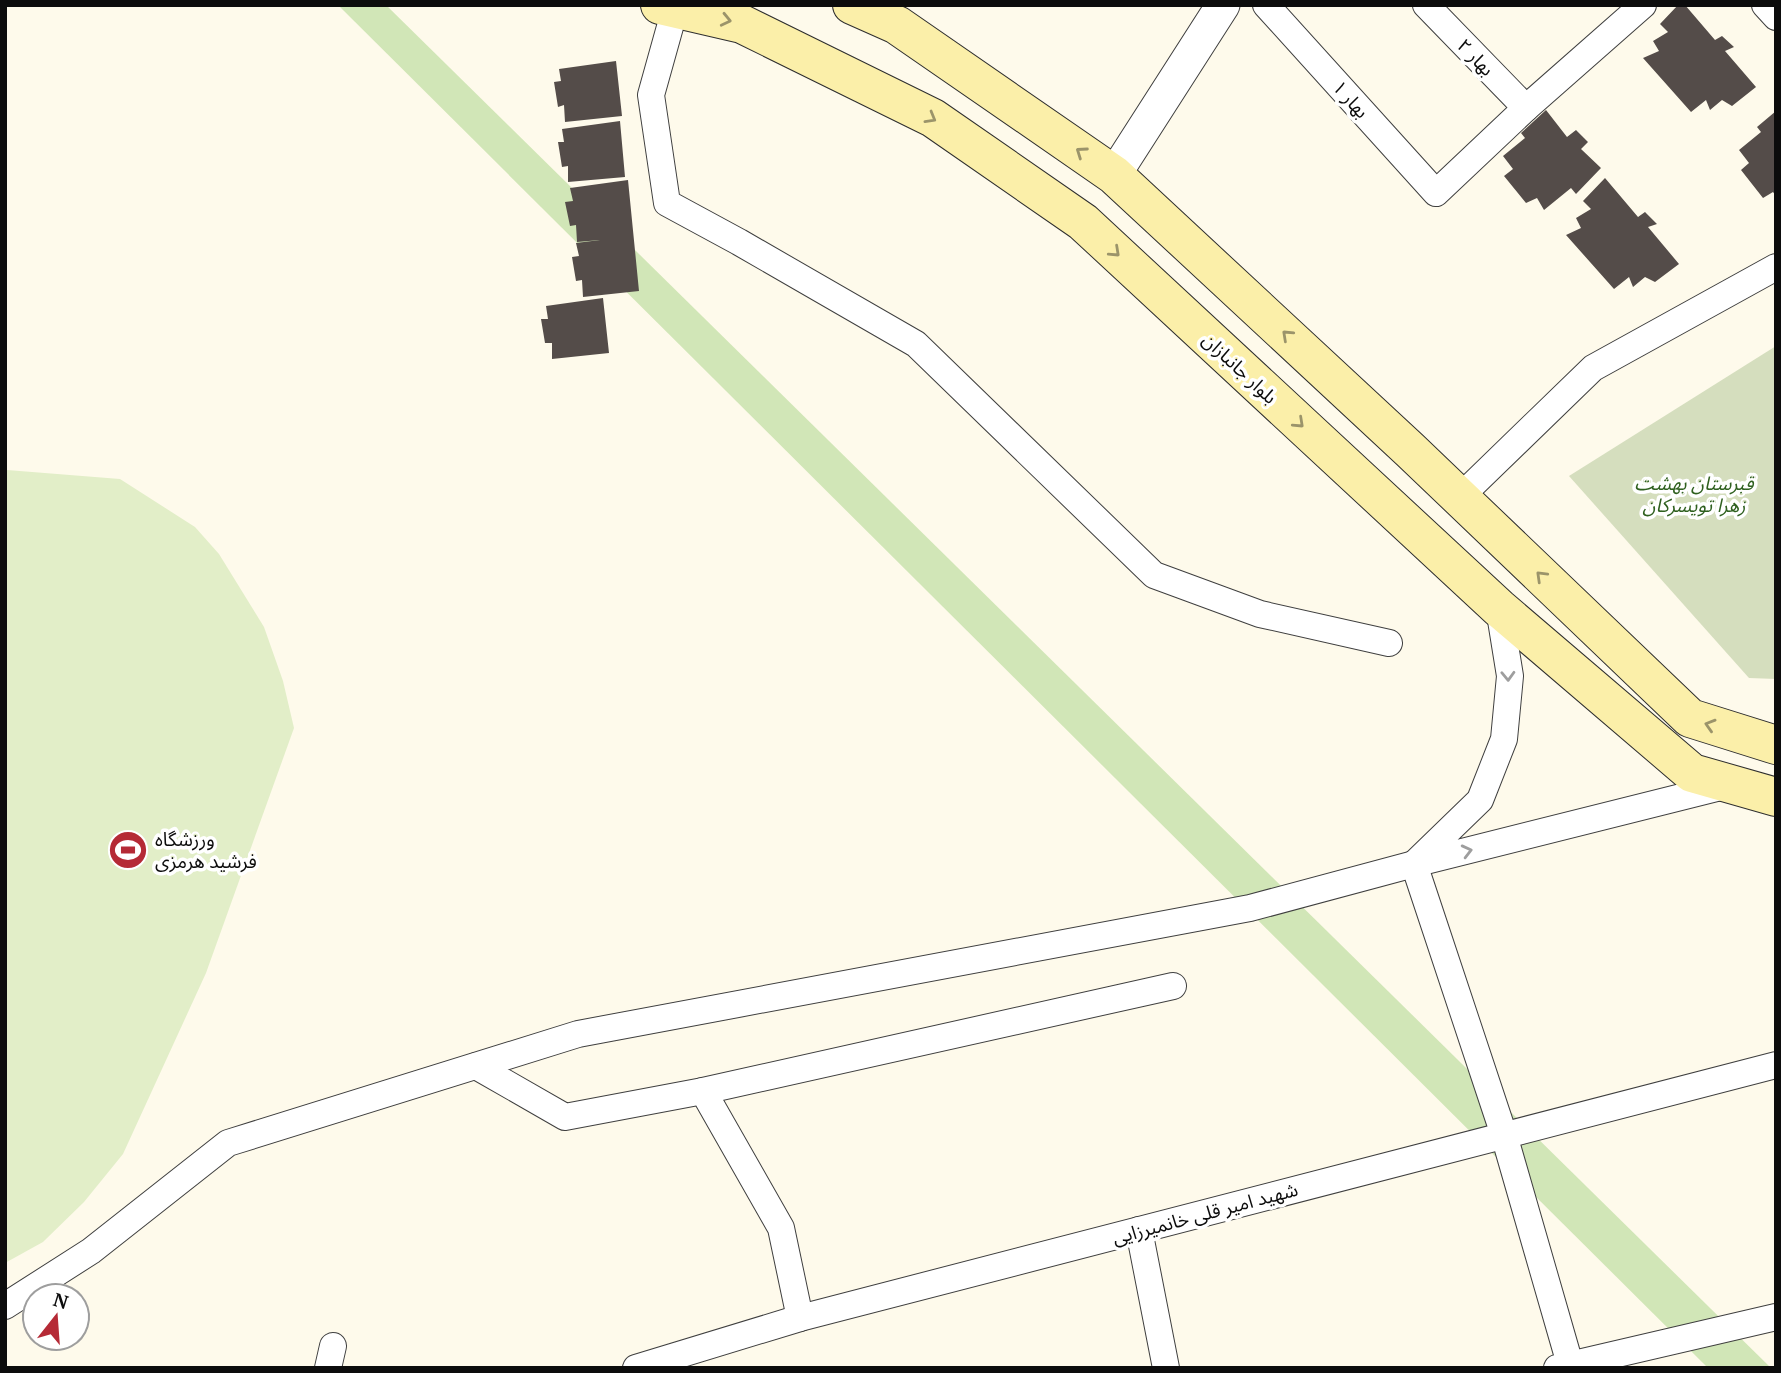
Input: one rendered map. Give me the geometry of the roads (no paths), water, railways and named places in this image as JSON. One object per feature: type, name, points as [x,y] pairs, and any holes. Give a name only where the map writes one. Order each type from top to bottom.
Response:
[{"type":"main road","points":[[852,5],[897,24],[1114,175],[1460,497],[1690,718],[1776,745]]},
{"type":"main road","name":"بلوار جانبازان","points":[[667,7],[742,24],[933,118],[1083,222],[1499,608],[1692,773],[1776,797]]},
{"type":"main road","points":[[1083,222],[1114,175]]},
{"type":"street","points":[[1114,175],[1223,5]]},
{"type":"street","name":"بهار ۱","points":[[1266,5],[1436,192],[1525,108]]},
{"type":"street","name":"بهار ۲","points":[[1426,5],[1525,108]]},
{"type":"street","points":[[1525,108],[1643,5]]},
{"type":"street","points":[[1765,5],[1776,17]]},
{"type":"street","points":[[667,7],[651,95],[667,203],[916,344],[1154,575],[1260,614],[1389,643]]},
{"type":"street","points":[[1460,497],[1594,368],[1776,267]]},
{"type":"street","points":[[1414,864],[1480,800],[1504,738],[1510,676],[1499,608]]},
{"type":"street","points":[[5,1306],[91,1251],[228,1143],[578,1034],[1250,908],[1732,785]]},
{"type":"street","points":[[1414,864],[1504,1135],[1564,1366],[1776,1317]]},
{"type":"street","points":[[476,1066],[565,1117],[703,1091],[1173,986]]},
{"type":"street","name":"شهید امیر قلی خانمیرزایی","points":[[636,1368],[800,1318],[1776,1065]]},
{"type":"street","points":[[703,1091],[781,1228],[800,1318]]},
{"type":"street","points":[[1139,1230],[1166,1368]]},
{"type":"place","name":"ورزشگاه فرشید هرمزی","points":[[128,850]]},
{"type":"park label","name":"قبرستان بهشت زهرا تویسرکان","points":[[1694,494]]}]
